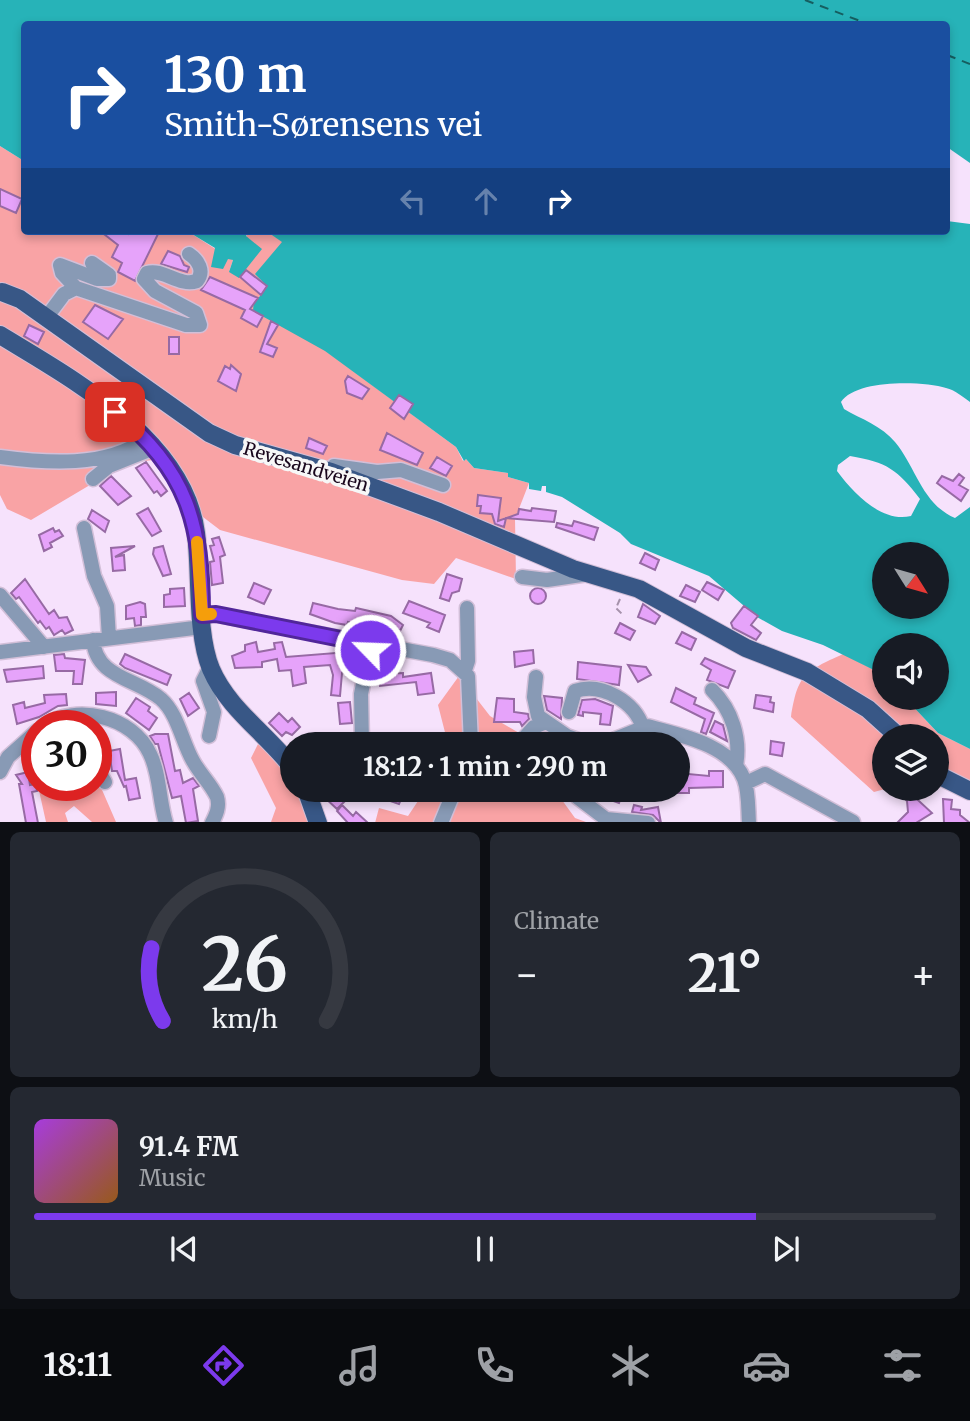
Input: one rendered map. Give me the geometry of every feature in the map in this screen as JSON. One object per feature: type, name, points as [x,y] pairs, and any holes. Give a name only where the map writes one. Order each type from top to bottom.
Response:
[{"type":"main road","name":"Revesandveien","points":[[1,290],[20,299],[209,433],[235,445],[331,472],[439,512],[511,545],[626,585],[666,602],[746,648],[807,672],[868,709],[885,724]]},
{"type":"main road","points":[[0,335],[86,388],[149,444],[178,482],[193,515],[202,621],[210,667],[227,696],[280,755]]},
{"type":"main road","points":[[949,780],[970,791]]},
{"type":"main road","points":[[311,802],[318,822]]},
{"type":"street","points":[[92,263],[109,275],[109,279],[97,279],[60,265],[62,273],[76,288],[186,326],[196,326],[201,322],[196,313],[155,291],[144,279],[147,273],[153,271],[186,283],[197,281],[199,265],[189,254]]},
{"type":"street","points":[[46,318],[64,294],[76,288]]},
{"type":"street","points":[[0,457],[52,461],[83,459],[149,444]]},
{"type":"street","points":[[93,479],[108,466],[149,444]]},
{"type":"street","points":[[331,472],[334,466],[377,472],[401,470],[443,485]]},
{"type":"street","points":[[83,528],[94,576],[107,606],[109,638]]},
{"type":"street","name":"Revesandveien","points":[[523,577],[547,580],[589,574]]},
{"type":"street","points":[[0,595],[44,647]]},
{"type":"street","points":[[467,608],[468,661],[465,670],[470,683],[471,732]]},
{"type":"street","points":[[0,652],[109,638],[227,616],[433,655],[465,670]]},
{"type":"street","points":[[93,640],[96,657],[102,666],[152,692],[171,711],[185,748],[216,797],[217,812],[212,822]]},
{"type":"street","points":[[362,732],[361,694],[371,645]]},
{"type":"street","points":[[209,736],[214,712],[203,681],[210,667]]},
{"type":"street","points":[[536,677],[535,709],[546,722],[562,732]]},
{"type":"street","points":[[712,690],[726,705],[732,718],[738,757],[736,766]]},
{"type":"street","points":[[569,712],[575,691],[602,691],[622,699],[633,710],[643,728]]},
{"type":"street","points":[[530,732],[546,722]]},
{"type":"street","points":[[112,723],[140,738],[152,757],[166,822]]},
{"type":"street","points":[[633,732],[648,726],[710,747],[736,766],[746,783],[748,822]]},
{"type":"street","points":[[0,772],[8,757],[21,745]]},
{"type":"street","points":[[746,783],[765,774],[853,822]]},
{"type":"street","points":[[441,822],[449,802]]},
{"type":"street","points":[[584,802],[606,819],[648,822]]},
{"type":"path","points":[[622,614],[616,608],[626,585]]},
{"type":"shaded area","points":[[0,0],[970,0],[970,163],[950,149],[950,21],[21,21],[21,159],[0,146]]},
{"type":"shaded area","points":[[0,146],[21,159],[21,235],[193,235],[233,260],[229,272],[247,235],[272,235],[283,242],[256,274],[267,286],[257,300],[456,447],[463,461],[466,459],[474,468],[508,473],[508,477],[529,483],[515,519],[516,579],[456,558],[434,584],[402,580],[220,530],[186,504],[153,460],[127,463],[31,520],[7,509],[0,495]]},
{"type":"shaded area","points":[[950,221],[970,224],[970,402],[949,389],[907,383],[860,389],[841,402],[844,409],[890,436],[927,494],[944,512],[955,518],[970,507],[970,749],[949,738],[949,724],[930,724],[916,710],[949,710],[949,633],[872,633],[872,669],[823,645],[782,631],[757,617],[709,576],[631,544],[620,533],[562,497],[546,492],[546,486],[542,486],[541,491],[529,489],[529,483],[508,477],[508,473],[474,468],[466,459],[464,461],[456,447],[325,351],[253,311],[254,298],[257,300],[267,286],[255,274],[282,242],[272,235],[950,235]],"holes":[[[850,456],[883,465],[898,474],[920,499],[911,516],[900,517],[879,511],[860,497],[837,471],[838,465]]]},
{"type":"shaded area","points":[[194,235],[247,235],[262,249],[239,278],[229,272],[233,260],[228,259],[223,269],[211,267],[215,248]]},
{"type":"shaded area","points":[[843,654],[872,669],[872,710],[916,710],[930,724],[872,724],[872,790],[791,717],[800,683],[819,665]]},
{"type":"shaded area","points":[[459,676],[490,716],[517,732],[445,732],[438,705]]},
{"type":"shaded area","points":[[949,738],[970,749],[970,789],[949,782]]},
{"type":"shaded area","points":[[258,744],[280,750],[280,802],[319,802],[327,822],[271,822],[276,808],[251,758]]},
{"type":"shaded area","points":[[41,801],[107,801],[116,822],[92,822],[74,806],[65,813],[68,822],[46,822]]},
{"type":"shaded area","points":[[417,802],[563,802],[575,818],[586,822],[375,822],[379,808],[408,816]]},
{"type":"building","points":[[0,189],[21,199],[16,213],[0,206]]},
{"type":"building","points":[[105,235],[158,235],[135,281],[118,272],[122,263],[112,257],[118,245]]},
{"type":"building","points":[[168,251],[180,256],[184,265],[189,267],[187,272],[161,264]]},
{"type":"building","points":[[246,270],[267,286],[261,295],[240,277]]},
{"type":"building","points":[[210,277],[258,298],[250,309],[263,316],[257,327],[241,318],[245,310],[201,290]]},
{"type":"building","points":[[95,305],[123,319],[108,339],[83,322]]},
{"type":"building","points":[[271,321],[278,325],[267,344],[277,348],[273,357],[260,352]]},
{"type":"building","points":[[29,325],[44,332],[38,344],[24,336]]},
{"type":"building","points":[[169,337],[179,337],[179,354],[169,354]]},
{"type":"building","points":[[231,365],[241,374],[236,391],[218,381],[225,366],[230,369]]},
{"type":"building","points":[[348,376],[369,389],[362,399],[347,393],[345,381]]},
{"type":"building","points":[[399,395],[413,404],[404,419],[390,408]]},
{"type":"building","points":[[387,433],[423,453],[417,465],[380,450]]},
{"type":"building","points":[[309,438],[327,446],[323,454],[306,448]]},
{"type":"building","points":[[437,457],[452,466],[446,476],[430,468]]},
{"type":"building","points":[[146,462],[167,491],[161,496],[157,491],[154,493],[136,468]]},
{"type":"building","points":[[959,474],[964,478],[959,485],[968,490],[961,501],[937,483],[942,476],[953,481]]},
{"type":"building","points":[[111,476],[131,496],[118,505],[100,486]]},
{"type":"building","points":[[478,495],[501,498],[498,521],[506,518],[504,527],[495,524],[492,514],[480,513],[481,506],[477,506]]},
{"type":"building","points":[[148,508],[161,531],[152,536],[137,514]]},
{"type":"building","points":[[519,509],[556,511],[554,522],[506,518],[518,514]]},
{"type":"building","points":[[92,510],[109,521],[105,532],[88,519]]},
{"type":"building","points":[[574,521],[598,528],[594,540],[556,527],[557,523],[572,526]]},
{"type":"building","points":[[53,528],[55,532],[59,530],[63,536],[50,543],[52,547],[44,551],[39,535]]},
{"type":"building","points":[[219,537],[225,555],[220,557],[223,583],[212,585],[210,562],[214,561],[210,546],[214,545],[212,539]]},
{"type":"building","points":[[135,546],[115,557],[124,555],[125,570],[113,571],[111,548]]},
{"type":"building","points":[[163,546],[171,574],[163,576],[153,554],[154,548]]},
{"type":"building","points":[[645,553],[659,560],[655,570],[640,563]]},
{"type":"building","points":[[447,574],[462,579],[459,591],[452,593],[449,601],[440,598]]},
{"type":"building","points":[[25,579],[49,614],[54,610],[59,618],[67,617],[73,630],[65,634],[62,630],[54,635],[49,627],[46,629],[40,621],[38,623],[19,597],[16,599],[11,593]]},
{"type":"building","points":[[707,582],[724,590],[718,600],[702,590]]},
{"type":"building","points":[[254,583],[271,590],[264,604],[248,597]]},
{"type":"building","points":[[686,585],[700,592],[695,602],[680,596]]},
{"type":"building","points":[[184,588],[185,606],[164,607],[164,595],[170,594],[170,589]]},
{"type":"building","points":[[535,588],[541,588],[546,596],[544,602],[535,604],[530,599],[530,593]]},
{"type":"building","points":[[409,601],[445,615],[439,632],[427,627],[430,623],[403,613]]},
{"type":"building","points":[[140,602],[145,604],[146,617],[141,617],[141,625],[135,626],[134,618],[126,619],[126,606]]},
{"type":"building","points":[[313,603],[355,611],[356,608],[391,616],[403,625],[398,635],[382,626],[381,630],[377,630],[348,622],[347,625],[335,623],[310,614]]},
{"type":"building","points":[[643,604],[660,616],[655,624],[638,617]]},
{"type":"building","points":[[744,606],[758,616],[751,625],[761,633],[756,640],[733,628],[731,623]]},
{"type":"building","points":[[620,623],[635,631],[630,640],[615,633]]},
{"type":"building","points":[[682,632],[696,639],[691,650],[676,643]]},
{"type":"building","points":[[256,642],[258,652],[275,649],[274,643],[282,642],[286,657],[348,652],[348,657],[354,657],[355,665],[352,665],[352,672],[342,673],[340,696],[331,695],[333,675],[330,665],[304,667],[306,683],[293,686],[291,670],[279,671],[277,659],[262,662],[262,667],[235,668],[232,656],[245,651],[245,645]]},
{"type":"building","points":[[533,650],[534,663],[515,667],[514,652]]},
{"type":"building","points":[[64,654],[65,658],[85,660],[82,684],[73,684],[74,671],[56,671],[54,655]]},
{"type":"building","points":[[125,654],[171,675],[167,685],[125,668],[120,664]]},
{"type":"building","points":[[705,658],[735,671],[728,688],[707,680],[711,670],[701,664]]},
{"type":"building","points":[[578,662],[621,667],[619,685],[577,679]]},
{"type":"building","points":[[628,665],[646,667],[651,675],[638,682]]},
{"type":"building","points":[[43,666],[44,678],[7,682],[4,670]]},
{"type":"building","points":[[403,673],[403,677],[431,673],[434,693],[418,695],[416,682],[380,686],[379,674]]},
{"type":"building","points":[[676,688],[696,698],[694,704],[714,713],[706,734],[701,732],[705,719],[671,702]]},
{"type":"building","points":[[116,692],[116,706],[96,704],[96,693]]},
{"type":"building","points":[[189,693],[199,708],[188,716],[180,699]]},
{"type":"building","points":[[66,694],[67,705],[51,710],[21,710],[21,723],[17,724],[13,705],[24,702],[25,708],[45,703],[44,695]]},
{"type":"building","points":[[756,695],[771,697],[770,702],[774,703],[773,712],[754,708]]},
{"type":"building","points":[[544,696],[562,698],[561,719],[547,710]]},
{"type":"building","points":[[136,698],[150,707],[148,711],[157,718],[149,730],[126,713]]},
{"type":"building","points":[[497,698],[514,699],[514,712],[528,714],[529,719],[522,726],[520,722],[494,722]]},
{"type":"building","points":[[595,699],[613,706],[610,725],[600,724],[601,714],[583,712],[583,716],[578,715],[582,700]]},
{"type":"building","points":[[350,702],[352,723],[340,724],[338,703]]},
{"type":"building","points":[[279,713],[288,722],[292,718],[300,727],[295,732],[280,734],[269,723]]},
{"type":"building","points":[[715,721],[723,725],[727,741],[710,732]]},
{"type":"building","points":[[168,734],[175,771],[180,770],[183,783],[193,778],[199,786],[193,789],[198,821],[186,822],[181,796],[172,798],[158,744],[155,744],[150,736]]},
{"type":"building","points":[[771,741],[784,743],[782,756],[770,754]]},
{"type":"building","points":[[120,749],[125,780],[136,778],[140,798],[129,800],[126,786],[124,787],[117,771],[112,771],[112,750]]},
{"type":"building","points":[[709,771],[723,771],[723,787],[690,788],[690,774],[709,776]]},
{"type":"building","points":[[952,800],[951,809],[960,810],[960,815],[969,822],[944,822],[943,801]]},
{"type":"building","points":[[22,801],[34,801],[38,822],[26,822]]},
{"type":"building","points":[[907,801],[919,801],[932,813],[918,822],[898,822],[908,812]]},
{"type":"building","points":[[329,802],[344,802],[337,809]]},
{"type":"building","points":[[342,805],[353,816],[356,812],[367,822],[347,822],[337,811]]},
{"type":"building","points":[[634,805],[642,807],[641,810],[658,807],[661,822],[653,815],[632,812]]},
{"type":"ferry route","points":[[805,0],[860,21]]},
{"type":"ferry route","points":[[950,56],[970,64]]},
{"type":"slow traffic","points":[[197,542],[202,615],[211,614]]},
{"type":"route","points":[[115,412],[154,448],[178,482],[189,505],[196,531],[202,615],[216,614],[336,636],[371,645],[370,650]]}]
